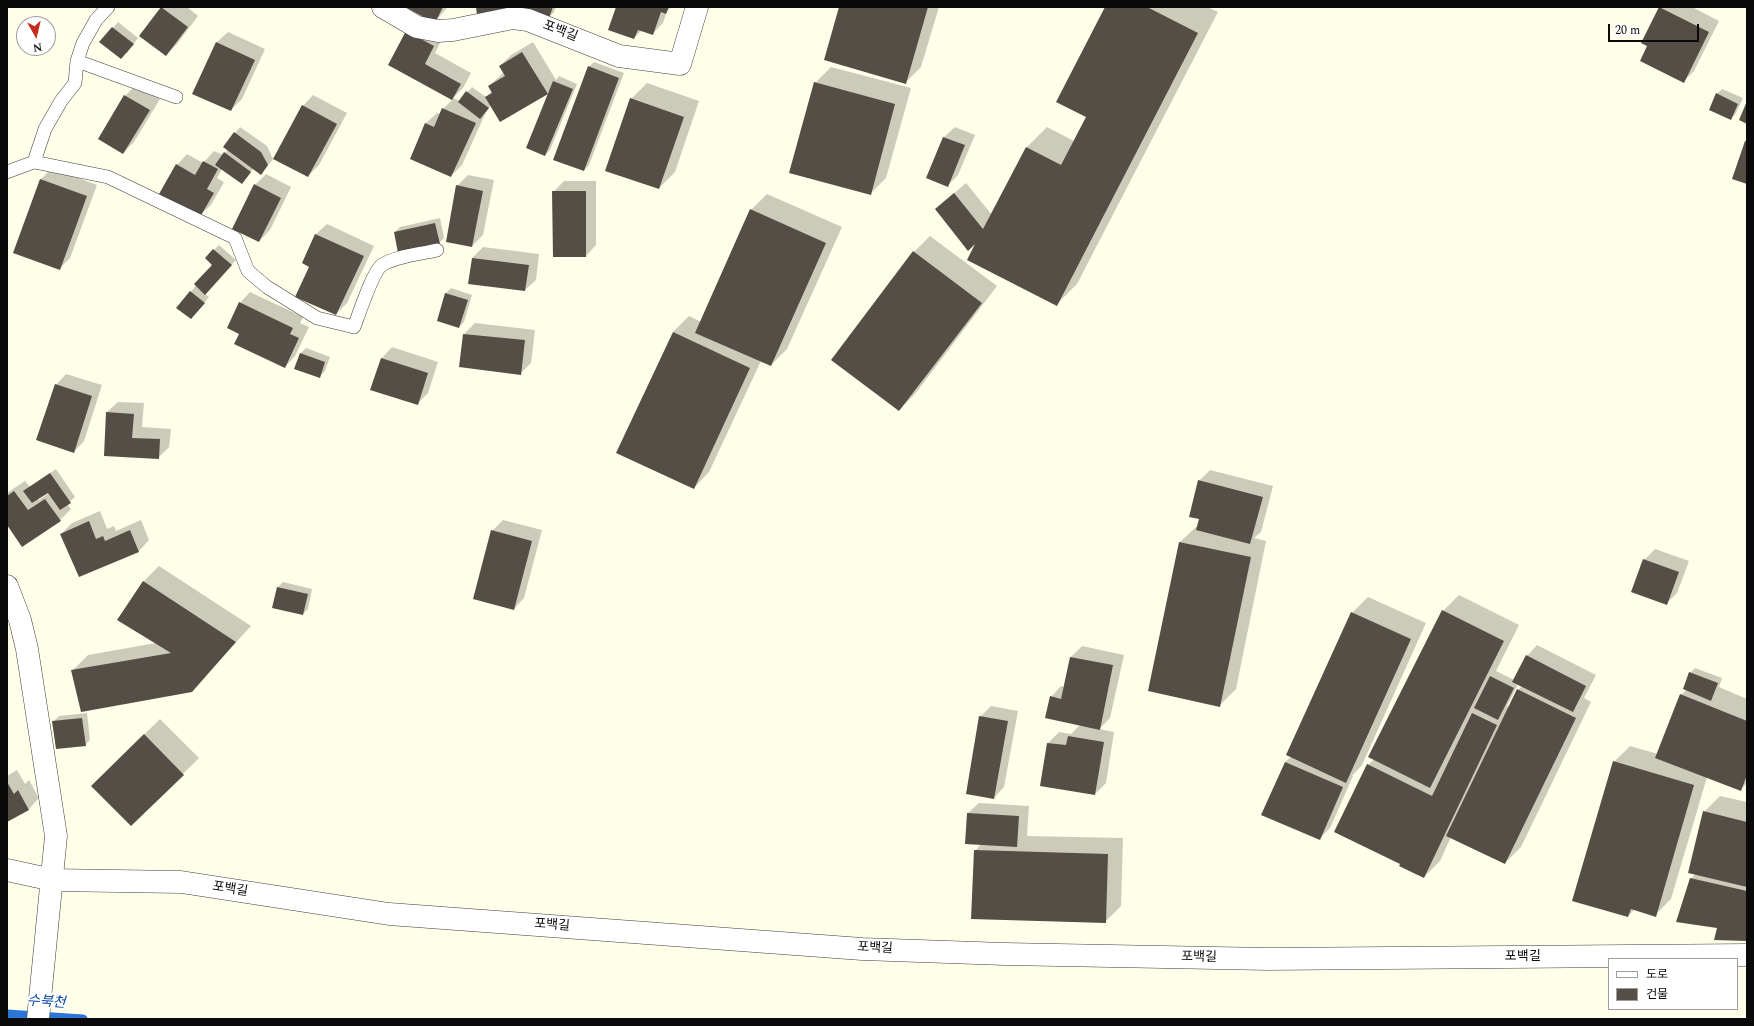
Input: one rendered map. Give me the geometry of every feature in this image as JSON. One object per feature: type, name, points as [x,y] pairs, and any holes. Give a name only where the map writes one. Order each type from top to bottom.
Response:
[{"type":"street","name":"포백길","points":[[383,7],[417,27],[427,30],[453,30],[513,18],[545,26],[619,56],[680,64],[697,7]]},
{"type":"street","points":[[7,586],[20,620],[27,649],[56,836],[51,902],[38,1019]]},
{"type":"street","name":"포백길","points":[[7,870],[52,880],[181,882],[389,914],[862,948],[1005,954],[1268,959],[1747,955]]},
{"type":"lane","points":[[34,162],[45,129],[61,101],[75,84],[78,61],[83,42],[96,20],[108,7]]},
{"type":"lane","points":[[78,61],[176,97]]},
{"type":"lane","points":[[7,172],[34,162],[108,177],[235,238],[248,271],[267,287],[317,318],[354,327],[374,275],[381,265],[437,250]]},
{"type":"building","points":[[161,7],[188,27],[166,56],[139,36]]},
{"type":"building","points":[[405,7],[443,7],[435,23]]},
{"type":"building","points":[[476,7],[503,7],[504,12],[477,15]]},
{"type":"building","points":[[522,7],[553,7],[549,18],[522,10]]},
{"type":"building","points":[[616,7],[669,7],[666,14],[661,12],[653,35],[638,30],[634,39],[608,30]]},
{"type":"building","points":[[839,7],[928,7],[906,84],[824,60]]},
{"type":"building","points":[[1105,7],[1147,7],[1198,33],[1057,306],[967,260],[975,244],[968,251],[935,209],[954,193],[983,229],[1026,147],[1061,165],[1086,117],[1056,102]]},
{"type":"building","points":[[1659,7],[1709,32],[1684,83],[1640,61],[1647,46],[1641,43]]},
{"type":"building","points":[[112,27],[134,44],[121,59],[99,42]]},
{"type":"building","points":[[406,31],[434,46],[425,64],[461,84],[452,100],[388,65]]},
{"type":"building","points":[[216,42],[255,60],[231,111],[192,94]]},
{"type":"building","points":[[522,52],[548,94],[500,122],[485,97],[492,93],[488,86],[505,76],[499,66]]},
{"type":"building","points":[[588,66],[619,78],[584,171],[553,160]]},
{"type":"building","points":[[553,81],[573,89],[545,156],[526,148]]},
{"type":"building","points":[[814,82],[895,104],[871,195],[789,173]]},
{"type":"building","points":[[466,91],[489,108],[480,119],[458,102]]},
{"type":"building","points":[[1716,93],[1738,104],[1731,120],[1709,110]]},
{"type":"building","points":[[124,95],[150,110],[123,154],[98,139]]},
{"type":"building","points":[[630,98],[684,117],[659,189],[605,171]]},
{"type":"building","points":[[1747,101],[1747,124],[1739,120]]},
{"type":"building","points":[[302,105],[337,124],[308,177],[273,159]]},
{"type":"building","points":[[442,108],[476,123],[451,177],[410,159],[425,123],[434,127]]},
{"type":"building","points":[[234,132],[261,152],[268,165],[261,175],[223,147]]},
{"type":"building","points":[[943,137],[965,145],[948,187],[926,178]]},
{"type":"building","points":[[1745,141],[1747,141],[1747,184],[1732,179]]},
{"type":"building","points":[[224,152],[251,172],[242,184],[215,165]]},
{"type":"building","points":[[203,161],[218,169],[207,189],[214,193],[200,217],[159,194],[176,164],[195,175]]},
{"type":"building","points":[[40,179],[87,196],[60,270],[13,253]]},
{"type":"building","points":[[254,184],[281,198],[259,242],[232,229]]},
{"type":"building","points":[[456,185],[483,191],[472,247],[446,242]]},
{"type":"building","points":[[552,191],[586,191],[586,257],[553,257]]},
{"type":"building","points":[[750,209],[826,243],[771,366],[695,333]]},
{"type":"building","points":[[435,223],[440,244],[398,253],[394,232]]},
{"type":"building","points":[[315,234],[364,256],[336,315],[295,297],[309,267],[302,263]]},
{"type":"building","points":[[213,249],[232,265],[205,295],[194,284],[212,265],[205,258]]},
{"type":"building","points":[[913,251],[982,303],[899,411],[831,360]]},
{"type":"building","points":[[472,258],[529,265],[525,291],[468,284]]},
{"type":"building","points":[[190,291],[205,303],[191,319],[176,308]]},
{"type":"building","points":[[445,293],[468,300],[459,328],[437,321]]},
{"type":"building","points":[[239,302],[293,328],[290,334],[299,338],[285,368],[234,344],[239,334],[227,328]]},
{"type":"building","points":[[673,332],[750,368],[694,489],[616,453]]},
{"type":"building","points":[[463,334],[525,340],[521,375],[459,367]]},
{"type":"building","points":[[300,353],[325,362],[320,378],[294,369]]},
{"type":"building","points":[[381,358],[428,373],[418,405],[370,390]]},
{"type":"building","points":[[55,384],[92,396],[74,453],[36,440]]},
{"type":"building","points":[[106,412],[134,414],[132,438],[160,439],[159,459],[104,456]]},
{"type":"building","points":[[50,473],[71,503],[60,510],[48,493],[32,503],[23,491]]},
{"type":"building","points":[[1198,480],[1263,497],[1250,544],[1196,530],[1199,519],[1189,517]]},
{"type":"building","points":[[14,491],[28,510],[45,499],[61,521],[22,547],[7,525],[7,496]]},
{"type":"building","points":[[89,521],[96,539],[103,536],[105,541],[130,530],[139,552],[79,577],[60,534]]},
{"type":"building","points":[[491,530],[532,541],[514,610],[473,599]]},
{"type":"building","points":[[1179,542],[1251,557],[1220,707],[1148,691]]},
{"type":"building","points":[[1643,559],[1679,572],[1667,605],[1631,592]]},
{"type":"building","points":[[143,581],[236,642],[192,692],[81,712],[71,670],[171,653],[117,620]]},
{"type":"building","points":[[277,587],[308,594],[303,615],[272,608]]},
{"type":"building","points":[[1442,610],[1504,641],[1430,788],[1368,757]]},
{"type":"building","points":[[1351,612],[1411,639],[1346,783],[1286,755]]},
{"type":"building","points":[[1526,655],[1586,686],[1573,712],[1512,682]]},
{"type":"building","points":[[1070,657],[1113,665],[1100,730],[1045,718],[1050,696],[1061,699]]},
{"type":"building","points":[[1689,672],[1718,683],[1711,701],[1683,689]]},
{"type":"building","points":[[1490,676],[1514,688],[1498,720],[1474,708]]},
{"type":"building","points":[[1517,689],[1576,718],[1505,864],[1446,836]]},
{"type":"building","points":[[1680,694],[1747,721],[1747,775],[1741,791],[1655,758]]},
{"type":"building","points":[[1472,713],[1497,725],[1424,878],[1399,866],[1400,864],[1334,832],[1367,764],[1432,796]]},
{"type":"building","points":[[979,716],[1008,721],[994,799],[966,794]]},
{"type":"building","points":[[82,718],[86,746],[56,749],[52,721]]},
{"type":"building","points":[[144,734],[184,775],[131,826],[91,786]]},
{"type":"building","points":[[1068,736],[1104,742],[1095,795],[1040,786],[1047,743],[1066,745]]},
{"type":"building","points":[[1613,761],[1694,785],[1656,917],[1631,909],[1628,917],[1572,901]]},
{"type":"building","points":[[1285,762],[1343,787],[1320,840],[1261,815]]},
{"type":"building","points":[[7,782],[14,794],[18,790],[29,810],[7,822]]},
{"type":"building","points":[[1703,811],[1747,822],[1747,887],[1688,873]]},
{"type":"building","points":[[967,813],[1019,816],[1017,847],[965,844]]},
{"type":"building","points":[[974,850],[1108,854],[1106,923],[971,919]]},
{"type":"building","points":[[1690,878],[1747,891],[1747,941],[1714,940],[1717,928],[1676,922]]},
{"type":"waterway","name":"수북천","points":[[7,1014],[83,1019]]}]
